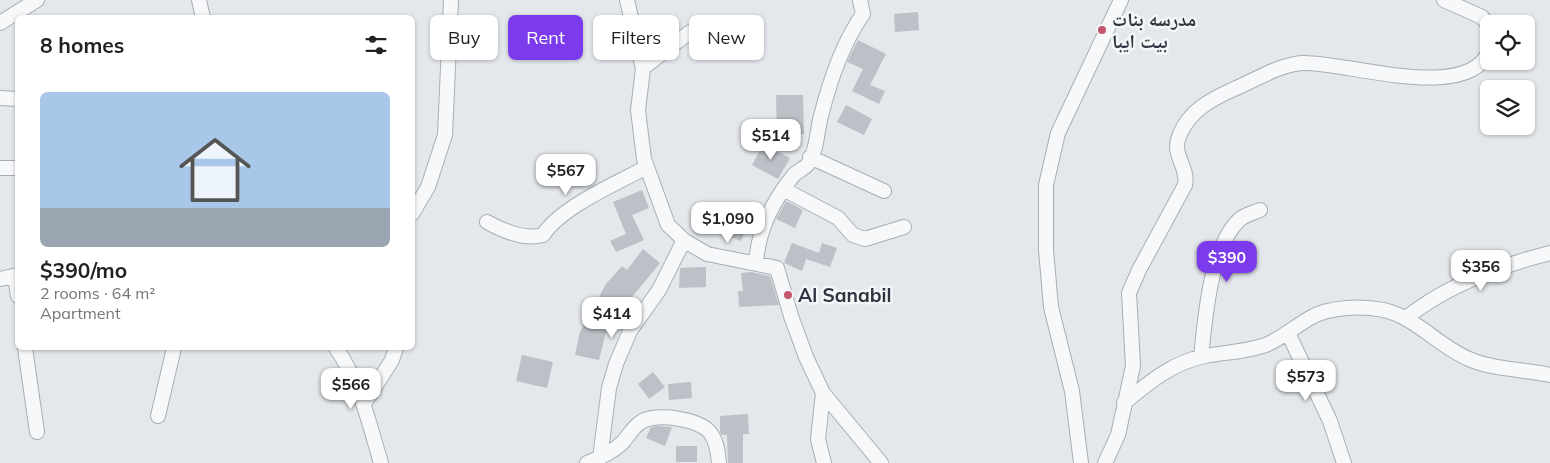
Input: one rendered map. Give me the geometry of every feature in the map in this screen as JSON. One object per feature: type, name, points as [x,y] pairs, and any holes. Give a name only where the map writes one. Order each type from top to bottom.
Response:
[{"type":"street","points":[[0,23],[37,0]]},
{"type":"street","points":[[199,0],[202,15]]},
{"type":"street","points":[[415,209],[428,188],[445,136],[450,0]]},
{"type":"street","points":[[627,0],[643,68],[638,110],[644,159],[668,225],[684,240],[708,254],[776,268],[803,349],[823,393],[881,463]]},
{"type":"street","points":[[756,263],[756,249],[761,232],[775,200],[794,174],[808,164],[827,92],[844,46],[863,14],[860,0]]},
{"type":"street","points":[[1081,463],[1072,391],[1051,307],[1046,250],[1046,184],[1058,133],[1121,0]]},
{"type":"street","points":[[1444,0],[1480,16]]},
{"type":"street","points":[[643,68],[689,33]]},
{"type":"street","points":[[1105,463],[1118,435],[1133,366],[1129,294],[1139,270],[1185,184],[1187,176],[1179,160],[1177,149],[1179,135],[1188,119],[1209,100],[1283,67],[1302,63],[1403,77],[1464,75],[1480,66]]},
{"type":"street","points":[[0,98],[15,99]]},
{"type":"street","points":[[810,158],[884,191]]},
{"type":"street","points":[[487,222],[502,231],[536,238],[543,235],[549,226],[567,212],[647,167]]},
{"type":"street","points":[[0,168],[15,168]]},
{"type":"street","points":[[783,189],[838,218],[853,235],[865,239],[904,227]]},
{"type":"street","points":[[1201,357],[1206,302],[1222,248],[1231,230],[1241,218],[1260,210]]},
{"type":"street","points":[[594,460],[616,364],[630,331],[659,290],[684,240]]},
{"type":"street","points":[[1406,318],[1433,298],[1487,273],[1520,260],[1550,253]]},
{"type":"street","points":[[0,279],[15,276]]},
{"type":"street","points":[[1124,402],[1153,379],[1182,363],[1201,357],[1238,352],[1267,344],[1288,333],[1312,316],[1346,308],[1365,307],[1386,311],[1406,318],[1468,359],[1492,367],[1550,375]]},
{"type":"street","points":[[1288,333],[1330,421],[1344,463]]},
{"type":"street","points":[[25,350],[37,432]]},
{"type":"street","points":[[158,416],[174,350]]},
{"type":"street","points":[[337,350],[352,376],[364,404],[381,463]]},
{"type":"street","points":[[364,404],[392,360],[395,350]]},
{"type":"street","points":[[823,393],[818,439],[824,463]]},
{"type":"street","points":[[594,460],[622,443],[639,422],[652,416],[680,419],[704,426],[712,434],[718,451],[719,463]]},
{"type":"building","points":[[918,12],[919,30],[895,32],[894,14]]},
{"type":"building","points":[[858,40],[886,54],[870,85],[885,91],[879,104],[852,91],[863,69],[847,62]]},
{"type":"building","points":[[776,95],[803,95],[804,134],[777,135]]},
{"type":"building","points":[[846,105],[872,119],[864,135],[837,122]]},
{"type":"building","points":[[763,144],[790,158],[778,179],[752,165]]},
{"type":"building","points":[[642,190],[649,208],[632,215],[644,240],[616,252],[610,241],[626,234],[613,202]]},
{"type":"building","points":[[786,201],[803,210],[795,228],[776,219]]},
{"type":"building","points":[[728,210],[750,219],[741,241],[719,232]]},
{"type":"building","points":[[792,243],[819,253],[822,243],[837,248],[830,267],[806,259],[802,271],[784,263]]},
{"type":"building","points":[[643,249],[660,263],[628,302],[609,334],[606,332],[599,360],[575,355],[580,332],[606,284],[622,266],[627,270]]},
{"type":"building","points":[[706,267],[706,287],[679,288],[680,268]]},
{"type":"building","points":[[751,272],[770,276],[779,305],[739,307],[738,291],[743,291],[741,273]]},
{"type":"building","points":[[522,355],[553,362],[547,388],[516,381]]},
{"type":"building","points":[[653,372],[665,387],[649,399],[638,384]]},
{"type":"building","points":[[691,382],[692,398],[669,400],[668,384]]},
{"type":"building","points":[[748,414],[749,434],[743,434],[743,463],[728,463],[727,435],[722,435],[720,432],[720,416]]},
{"type":"building","points":[[651,427],[672,427],[665,446],[646,438]]},
{"type":"building","points":[[676,446],[697,446],[697,462],[676,462]]},
{"type":"place","name":"مدرسه بنات بيت ايبا","points":[[1102,30]]},
{"type":"place","name":"Al Sanabil","points":[[788,295]]}]
